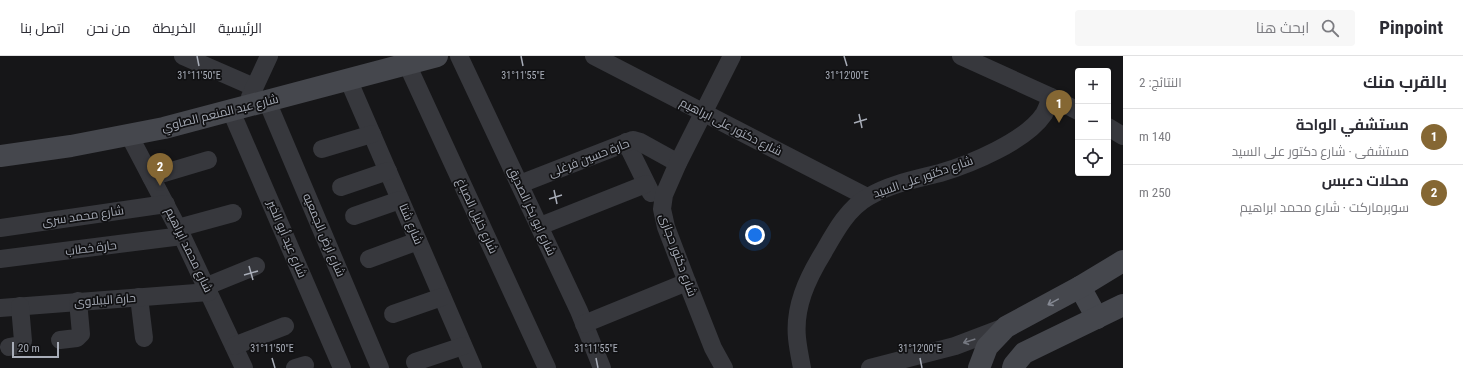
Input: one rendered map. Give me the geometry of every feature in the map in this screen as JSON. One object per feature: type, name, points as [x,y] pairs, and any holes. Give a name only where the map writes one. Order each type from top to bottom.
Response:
[{"type":"street","points":[[183,56],[260,94],[269,56]]},
{"type":"street","name":"شارع عبد المنعم الصاوي","points":[[0,156],[71,146],[164,128],[238,109],[260,94],[348,79],[437,56]]},
{"type":"street","name":"شارع ابو بكر الصديق","points":[[459,56],[540,226],[602,368]]},
{"type":"street","name":"شارع دكتور على ابراهيم","points":[[594,56],[867,197]]},
{"type":"street","name":"شارع دكتور حجازى","points":[[724,368],[713,348],[687,282],[666,227],[662,209],[664,195],[678,163],[732,56]]},
{"type":"street","points":[[961,56],[1075,109]]},
{"type":"street","name":"شارع خليل الصباغ","points":[[407,64],[547,368]]},
{"type":"street","name":"شارع شتا","points":[[348,79],[473,368]]},
{"type":"street","name":"شارع ارض الجمعيه","points":[[260,94],[380,368]]},
{"type":"street","name":"شارع دكتور على السيد","points":[[802,368],[797,337],[797,319],[800,300],[814,267],[841,224],[853,209],[867,197],[886,188],[942,172],[982,157],[1012,142],[1032,127],[1044,113],[1051,97]]},
{"type":"street","name":"شارع عيد أبو الخير","points":[[238,109],[342,368]]},
{"type":"street","points":[[1111,128],[1123,136]]},
{"type":"street","points":[[322,149],[372,134]]},
{"type":"street","name":"شارع محمد ابراهيم","points":[[129,135],[180,232],[244,368]]},
{"type":"street","name":"حارة حسين فرغلى","points":[[520,184],[633,140],[640,142],[678,163]]},
{"type":"street","points":[[626,142],[646,184],[662,209]]},
{"type":"street","points":[[151,177],[208,160]]},
{"type":"street","points":[[341,187],[388,171]]},
{"type":"street","points":[[540,226],[646,184]]},
{"type":"street","points":[[354,216],[400,200]]},
{"type":"street","name":"شارع محمد سرى","points":[[0,228],[166,204]]},
{"type":"street","name":"حارة خطاب","points":[[0,259],[180,232],[233,213]]},
{"type":"street","points":[[369,259],[418,241]]},
{"type":"street","points":[[870,368],[954,346],[1006,327],[1080,287],[1123,261]]},
{"type":"street","name":"حارة الببلاوى","points":[[0,308],[139,297],[208,289],[256,266]]},
{"type":"street","points":[[584,324],[687,282]]},
{"type":"street","points":[[1080,287],[1097,318]]},
{"type":"street","points":[[139,297],[144,338]]},
{"type":"street","points":[[393,314],[442,297]]},
{"type":"street","points":[[60,340],[80,336],[81,332],[78,301]]},
{"type":"street","points":[[1018,361],[1123,305]]},
{"type":"street","points":[[9,347],[20,345],[23,341],[20,306]]},
{"type":"street","points":[[234,346],[285,326]]},
{"type":"street","points":[[979,368],[987,347],[1006,327]]},
{"type":"street","points":[[415,362],[463,346]]},
{"type":"place","name":"مستشفي الواحة","points":[[1059,123]]},
{"type":"place","name":"محلات دعبس","points":[[160,186]]}]
